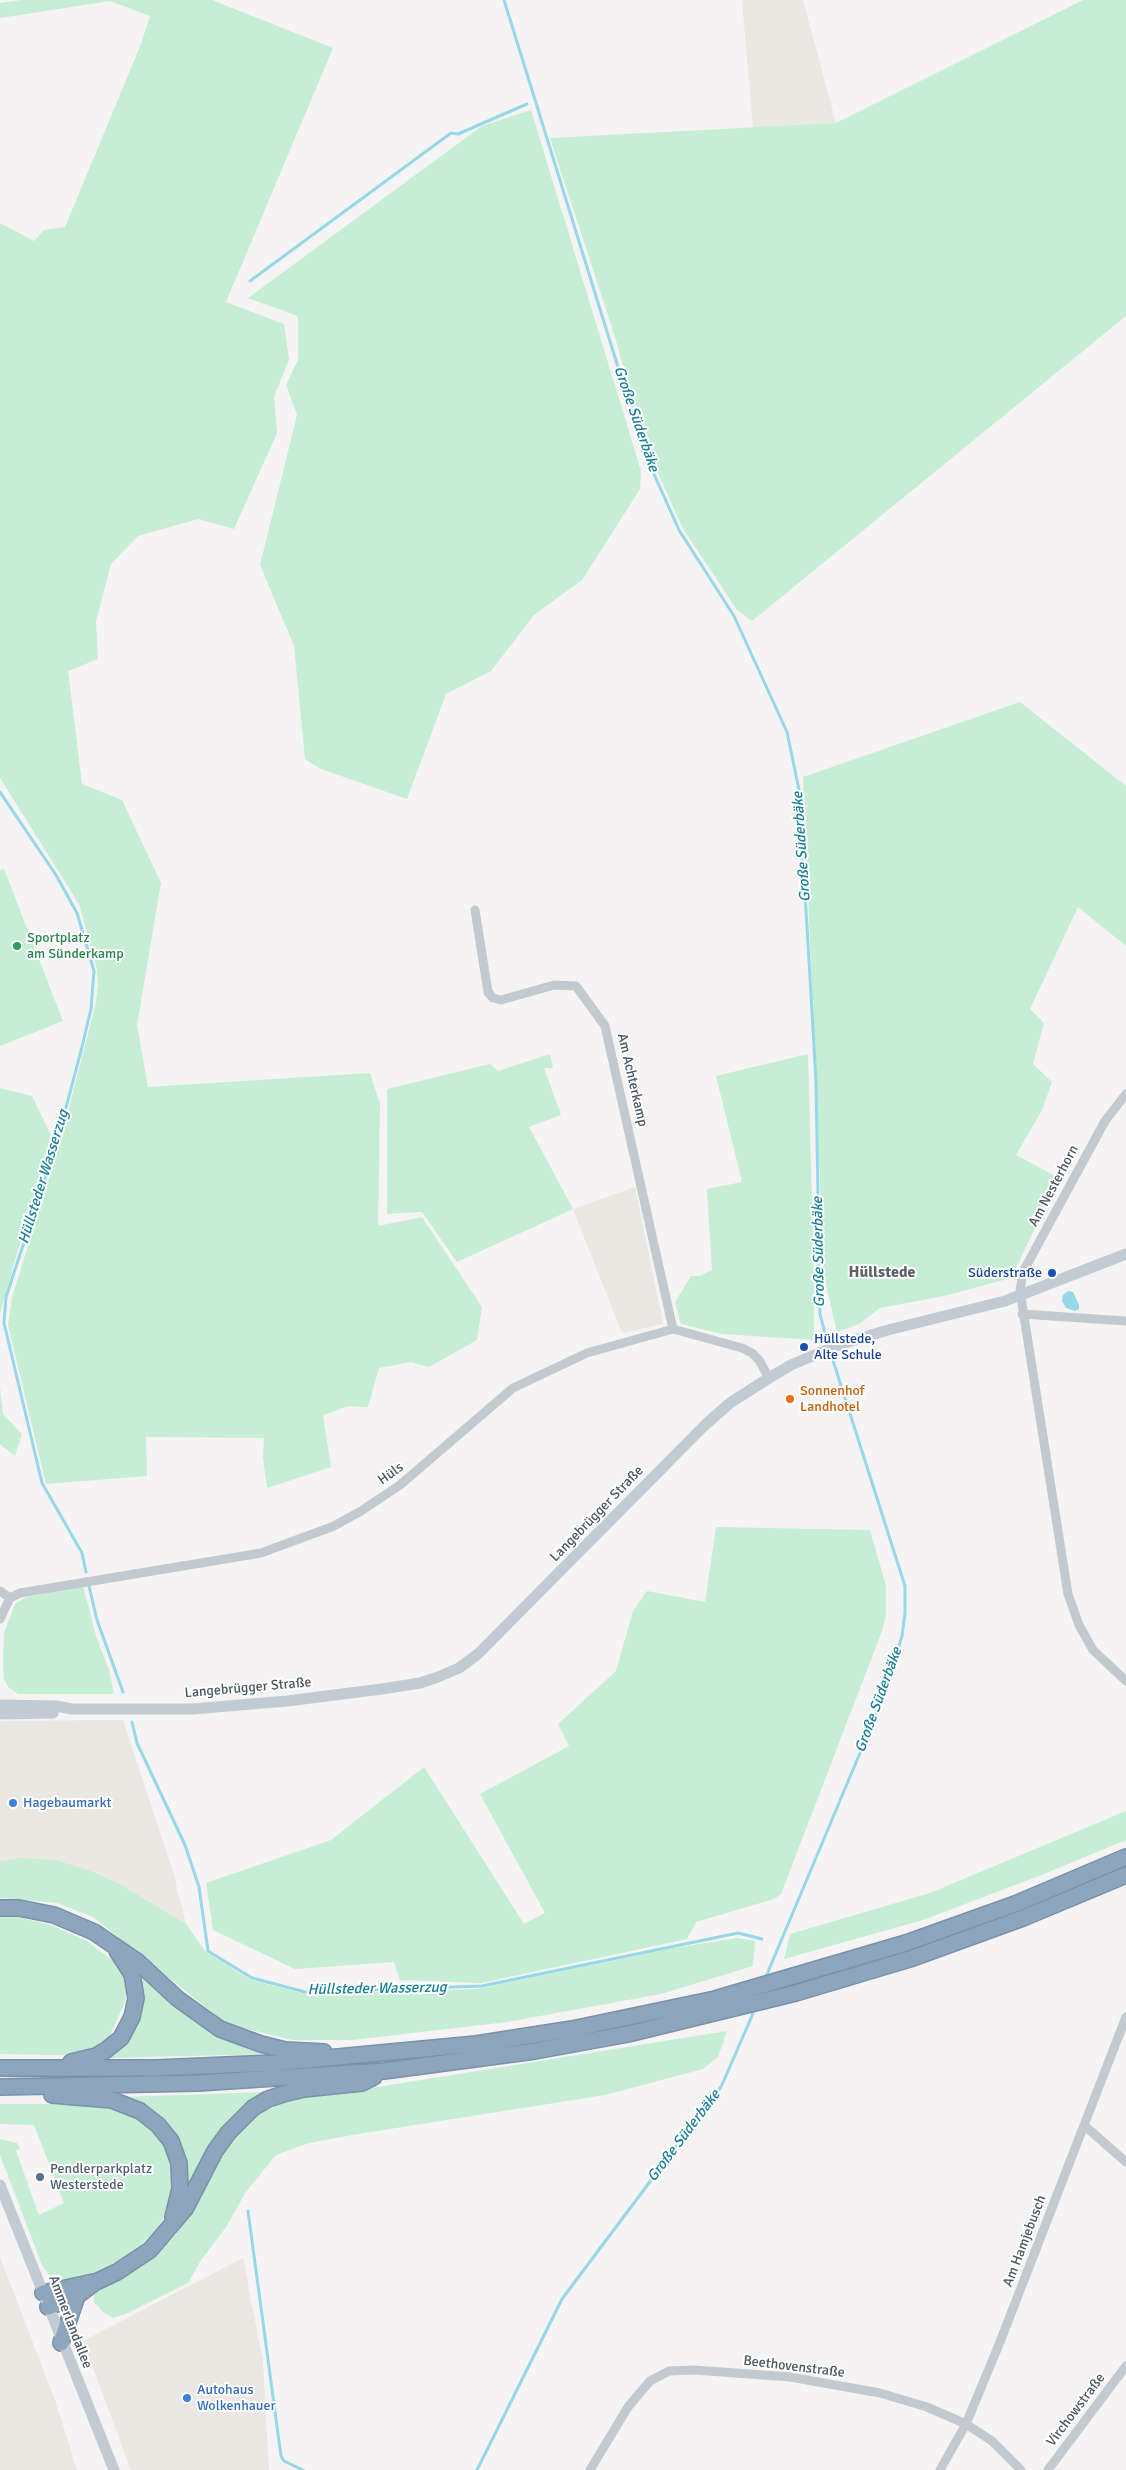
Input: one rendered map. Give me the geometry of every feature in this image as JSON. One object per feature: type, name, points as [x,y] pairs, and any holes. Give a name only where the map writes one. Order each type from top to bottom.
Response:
[{"type":"highway","points":[[0,2067],[156,2068],[274,2063],[357,2057],[476,2044],[572,2029],[715,1999],[797,1976],[961,1924],[1126,1857]]},
{"type":"highway","points":[[0,2088],[198,2083],[384,2071],[535,2051],[628,2034],[719,2014],[918,1956],[1023,1918],[1126,1875]]},
{"type":"highway","points":[[0,1908],[18,1908],[73,1921],[110,1942],[138,1962],[198,2015],[220,2029],[243,2039],[285,2050],[334,2052],[357,2057]]},
{"type":"highway","points":[[0,2067],[12,2063],[80,2060],[106,2050],[120,2038],[132,2017],[135,1989],[127,1964],[110,1942]]},
{"type":"highway","points":[[45,2300],[77,2296],[150,2250],[185,2210],[215,2151],[228,2133],[254,2108],[268,2099],[286,2093],[304,2089],[362,2083],[384,2071]]},
{"type":"highway","points":[[32,2088],[53,2095],[112,2100],[140,2111],[158,2125],[176,2151],[180,2175],[178,2204],[168,2230]]},
{"type":"highway","points":[[45,2300],[98,2281]]},
{"type":"highway","points":[[61,2343],[77,2296]]},
{"type":"street","name":"Am Achterkamp","points":[[475,910],[488,992],[493,998],[501,1000],[554,985],[576,986],[605,1026],[673,1330]]},
{"type":"street","name":"Am Nesterhorn","points":[[1020,1296],[1020,1280],[1023,1272],[1105,1121],[1126,1094]]},
{"type":"street","name":"Langebrügger Straße","points":[[0,1705],[56,1706],[72,1709],[193,1709],[287,1701],[420,1683],[459,1668],[499,1635],[706,1425],[730,1403],[769,1378],[818,1353],[841,1344],[1020,1296],[1126,1254]]},
{"type":"street","points":[[1020,1296],[1068,1594],[1078,1625],[1094,1650],[1126,1681]]},
{"type":"street","points":[[1022,1314],[1126,1321]]},
{"type":"street","name":"Hüls","points":[[10,1598],[20,1593],[261,1553],[306,1538],[361,1512],[400,1485],[435,1457],[489,1407],[524,1382],[588,1353],[673,1330],[742,1348],[752,1353],[759,1360],[769,1378]]},
{"type":"street","points":[[0,1592],[10,1598],[0,1619]]},
{"type":"street","name":"Langebrügger Straße","points":[[0,1714],[56,1713],[72,1709]]},
{"type":"street","name":"Am Hamjebusch","points":[[940,2470],[966,2424],[1022,2290],[1126,2017]]},
{"type":"street","points":[[1085,2126],[1126,2162]]},
{"type":"street","name":"Ammerlandallee","points":[[0,2185],[61,2343],[114,2470]]},
{"type":"street","name":"Virchowstraße","points":[[1048,2470],[1126,2366]]},
{"type":"street","name":"Beethovenstraße","points":[[590,2470],[640,2390],[650,2381],[669,2371],[694,2370],[790,2377],[880,2393],[927,2407],[966,2424],[992,2441],[1021,2470]]},
{"type":"shaded area","points":[[742,0],[803,0],[836,123],[753,128]]},
{"type":"shaded area","points":[[635,1187],[663,1324],[622,1333],[573,1209]]},
{"type":"shaded area","points":[[123,1720],[173,1872],[186,1924],[120,1884],[96,1873],[18,1858],[0,1861],[0,1721]]},
{"type":"shaded area","points":[[0,2257],[56,2403],[77,2470],[0,2470]]},
{"type":"shaded area","points":[[243,2258],[263,2362],[269,2470],[131,2470],[83,2341]]},
{"type":"green space","points":[[22,0],[212,0],[333,48],[226,302],[284,324],[289,359],[274,397],[277,433],[234,529],[198,519],[138,536],[111,564],[96,621],[98,659],[68,671],[82,784],[122,800],[161,883],[137,1025],[148,1087],[370,1073],[380,1104],[378,1226],[422,1217],[482,1307],[477,1340],[429,1367],[411,1362],[379,1368],[368,1407],[349,1406],[323,1415],[331,1467],[267,1488],[263,1457],[264,1438],[146,1437],[147,1476],[46,1484],[8,1325],[12,1297],[59,1147],[96,1003],[98,985],[97,969],[79,904],[0,778],[0,223],[34,241],[44,230],[65,227],[141,44],[150,16],[110,1],[0,18],[0,3]]},
{"type":"green space","points":[[1083,0],[1126,0],[1126,316],[752,621],[737,610],[682,527],[647,448],[614,334],[550,138],[836,123]]},
{"type":"green space","points":[[531,110],[641,471],[640,489],[582,580],[534,615],[491,671],[446,694],[407,799],[321,769],[305,759],[294,646],[260,565],[297,415],[286,385],[298,360],[298,316],[248,298],[482,126]]},
{"type":"green space","points":[[1020,702],[1126,786],[1126,946],[1078,907],[1030,1009],[1044,1023],[1033,1064],[1052,1082],[1042,1110],[1016,1155],[1059,1178],[1011,1278],[944,1296],[880,1308],[859,1324],[837,1332],[824,1277],[803,777]]},
{"type":"green space","name":"Sportplatz am Sünderkamp","points":[[4,869],[63,1021],[0,1046],[0,870]]},
{"type":"green space","points":[[550,1054],[553,1068],[544,1068],[561,1115],[529,1127],[573,1209],[457,1262],[422,1212],[387,1214],[387,1089],[490,1064],[498,1071]]},
{"type":"green space","points":[[808,1054],[814,1340],[722,1334],[681,1324],[675,1302],[691,1276],[700,1276],[712,1270],[707,1189],[742,1182],[716,1076]]},
{"type":"green space","points":[[0,1088],[32,1096],[51,1135],[0,1313]]},
{"type":"green space","points":[[0,1387],[3,1414],[22,1434],[15,1456],[0,1444]]},
{"type":"green space","points":[[716,1527],[870,1530],[886,1586],[886,1614],[882,1631],[781,1894],[774,1899],[696,1922],[687,1939],[481,1983],[400,1980],[394,1962],[295,1969],[213,1930],[206,1883],[331,1840],[424,1767],[524,1924],[545,1913],[480,1794],[569,1746],[558,1724],[616,1671],[633,1611],[647,1591],[705,1602]]},
{"type":"green space","points":[[83,1586],[96,1636],[109,1670],[114,1694],[18,1694],[8,1687],[4,1679],[3,1664],[4,1633],[15,1604],[27,1597]]},
{"type":"green space","points":[[1126,1811],[1126,1840],[1039,1876],[923,1920],[784,1959],[790,1934],[930,1893]]},
{"type":"green space","points":[[18,1858],[56,1860],[96,1873],[120,1884],[186,1924],[205,1951],[251,1980],[305,1994],[477,1989],[674,1948],[737,1938],[755,1941],[753,1966],[661,1994],[507,2022],[353,2040],[292,2040],[227,2024],[93,1917],[57,1903],[0,1898],[0,1861]]},
{"type":"green space","points":[[9,1915],[51,1925],[87,1941],[117,1964],[127,1982],[125,2002],[110,2035],[96,2046],[78,2053],[58,2055],[0,2054],[0,1916]]},
{"type":"green space","points":[[131,1963],[193,2021],[249,2048],[272,2054],[103,2058],[130,2035]]},
{"type":"green space","points":[[727,2031],[718,2057],[703,2069],[605,2095],[358,2134],[309,2143],[276,2155],[245,2193],[227,2226],[201,2260],[188,2283],[128,2313],[113,2318],[103,2312],[94,2302],[94,2296],[99,2289],[146,2263],[176,2235],[220,2156],[233,2137],[251,2120],[275,2106],[316,2094],[359,2090]]},
{"type":"green space","points":[[265,2092],[253,2101],[181,2206],[185,2166],[123,2097]]},
{"type":"green space","points":[[0,2104],[89,2104],[119,2108],[146,2122],[167,2150],[174,2175],[171,2200],[163,2219],[152,2234],[126,2258],[99,2271],[72,2279],[59,2279],[48,2274],[42,2265],[0,2155],[0,2139],[17,2143],[20,2148],[16,2151],[39,2215],[64,2203],[34,2125],[0,2124]]},
{"type":"water","points":[[1068,1291],[1073,1292],[1079,1305],[1079,1309],[1075,1311],[1066,1308],[1062,1301],[1063,1295]]},
{"type":"waterway","name":"Große Süderbäke","points":[[504,0],[645,454],[679,530],[734,616],[787,732],[799,790],[816,1081],[820,1314],[828,1345]]},
{"type":"waterway","points":[[250,281],[451,133],[458,134],[527,104]]},
{"type":"waterway","name":"Hüllsteder Wasserzug","points":[[0,792],[56,875],[77,913],[94,971],[91,1009],[81,1051],[56,1145],[6,1297],[4,1323],[42,1483],[82,1553],[86,1572]]},
{"type":"waterway","name":"Große Süderbäke","points":[[765,1979],[881,1703],[902,1636],[905,1613],[905,1586],[830,1351]]},
{"type":"waterway","name":"Hüllsteder Wasserzug","points":[[89,1586],[97,1620],[123,1692]]},
{"type":"waterway","name":"Hüllsteder Wasserzug","points":[[132,1722],[137,1743],[185,1845],[199,1887],[208,1951],[252,1978],[305,1992],[482,1986],[738,1933],[762,1939]]},
{"type":"waterway","name":"Große Süderbäke","points":[[477,2470],[562,2299],[721,2087],[755,2009]]},
{"type":"waterway","points":[[248,2211],[281,2456],[284,2461],[303,2470]]},
{"type":"place","name":"Sportplatz am Sünderkamp","points":[[17,946]]},
{"type":"place","name":"Süderstraße","points":[[1052,1273]]},
{"type":"place","name":"Hüllstede, Alte Schule","points":[[804,1347]]},
{"type":"place","name":"Sonnenhof Landhotel","points":[[790,1399]]},
{"type":"place","name":"Hagebaumarkt","points":[[13,1803]]},
{"type":"place","name":"Pendlerparkplatz Westerstede","points":[[40,2177]]},
{"type":"place","name":"Autohaus Wolkenhauer","points":[[187,2398]]},
{"type":"district","name":"Hüllstede","points":[[882,1273]]}]
